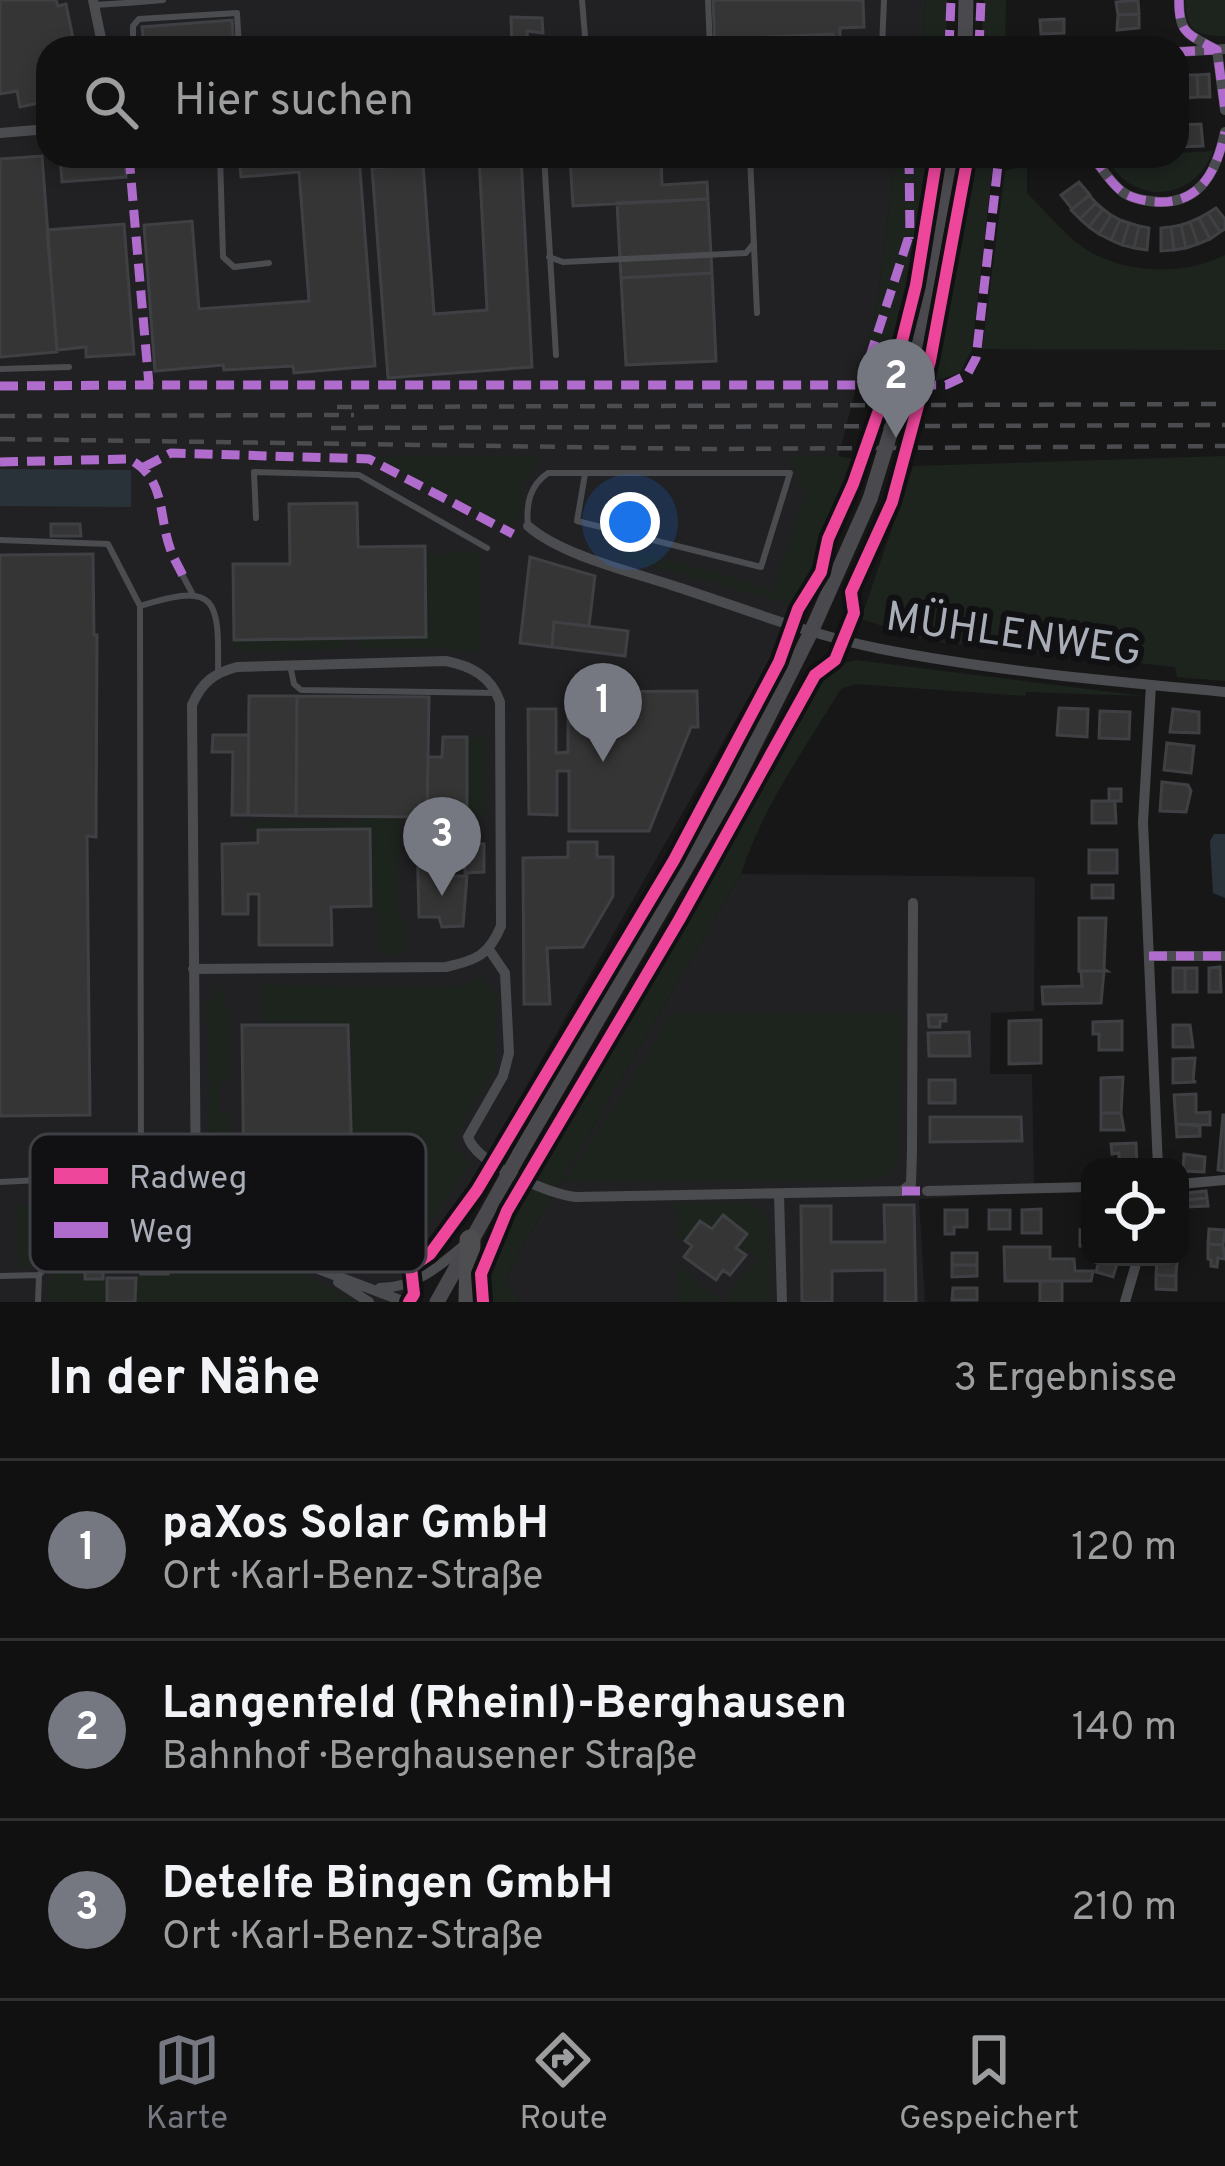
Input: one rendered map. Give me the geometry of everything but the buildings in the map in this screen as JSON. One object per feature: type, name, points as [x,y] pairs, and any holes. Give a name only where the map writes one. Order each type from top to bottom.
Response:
[{"type":"highway","points":[[469,1302],[470,1240]]},
{"type":"main road","points":[[965,36],[966,0]]},
{"type":"main road","points":[[437,1302],[731,789],[812,632],[870,499],[913,359],[949,168]]},
{"type":"street","points":[[1178,0],[1179,23],[1187,35],[1221,49]]},
{"type":"street","points":[[93,3],[100,36]]},
{"type":"street","points":[[1189,51],[1221,49]]},
{"type":"street","points":[[1221,49],[1225,110]]},
{"type":"street","points":[[0,134],[36,130]]},
{"type":"street","points":[[1102,168],[1124,193],[1152,202],[1180,202],[1213,173],[1225,131]]},
{"type":"street","name":"MÜHLENWEG","points":[[529,526],[542,539],[812,632],[877,649],[1013,671],[1225,692]]},
{"type":"street","points":[[193,969],[446,968],[472,962],[490,951],[501,926],[497,692],[483,675],[446,661],[290,665],[218,672],[200,687],[192,705],[193,969],[195,1134]]},
{"type":"street","points":[[1150,685],[1143,790],[1158,1158]]},
{"type":"street","points":[[490,951],[505,973],[508,1052],[502,1076],[469,1132],[470,1146],[551,1193],[659,1200],[902,1191],[910,1184],[913,903]]},
{"type":"street","points":[[1149,956],[1225,956]]},
{"type":"street","points":[[1189,1183],[1225,1180]]},
{"type":"street","points":[[927,1191],[1081,1187]]},
{"type":"street","points":[[779,1194],[782,1302]]},
{"type":"street","points":[[371,1288],[412,1282],[470,1240]]},
{"type":"street","points":[[1125,1302],[1135,1266]]},
{"type":"street","points":[[324,1272],[369,1302]]},
{"type":"street","points":[[327,1272],[404,1302]]},
{"type":"lane","points":[[93,3],[163,0]]},
{"type":"lane","points":[[582,0],[585,36]]},
{"type":"lane","points":[[708,0],[710,36]]},
{"type":"lane","points":[[882,36],[884,0]]},
{"type":"lane","points":[[133,36],[139,19],[237,13],[238,36]]},
{"type":"lane","points":[[220,168],[223,257],[234,267],[268,263]]},
{"type":"lane","points":[[545,168],[556,355]]},
{"type":"lane","points":[[751,168],[757,313]]},
{"type":"lane","points":[[549,257],[563,262],[746,253],[754,242]]},
{"type":"lane","points":[[0,369],[69,367]]},
{"type":"lane","points":[[256,518],[254,472],[359,475],[487,548]]},
{"type":"lane","points":[[529,526],[526,510],[539,479],[548,473],[790,473],[761,568],[577,521],[586,474]]},
{"type":"lane","points":[[0,540],[108,544],[140,606],[141,1134]]},
{"type":"lane","points":[[183,576],[192,593]]},
{"type":"lane","points":[[140,606],[192,593],[207,599],[218,617],[218,672]]},
{"type":"lane","points":[[290,665],[294,684],[301,690],[497,692]]},
{"type":"lane","points":[[0,1182],[30,1180]]},
{"type":"lane","points":[[38,1302],[41,1272]]},
{"type":"lane","points":[[0,1276],[39,1275]]},
{"type":"shaded area","points":[[0,0],[926,0],[922,36],[36,36],[36,168],[894,168],[877,306],[823,517],[770,660],[426,1262],[426,1134],[30,1134],[30,1272],[420,1272],[403,1302],[0,1302]]},
{"type":"shaded area","points":[[926,0],[947,0],[946,36],[922,36]]},
{"type":"shaded area","points":[[984,0],[1006,0],[1005,36],[982,36]]},
{"type":"shaded area","points":[[1185,0],[1225,0],[1225,36],[1194,30]]},
{"type":"shaded area","points":[[1213,151],[1192,181],[1177,189],[1146,190],[1114,168],[1189,168],[1189,152]]},
{"type":"shaded area","points":[[894,168],[933,168],[909,292],[883,380],[858,379],[877,306]]},
{"type":"shaded area","points":[[968,168],[993,168],[972,349],[960,373],[932,382]]},
{"type":"shaded area","points":[[1027,168],[1027,193],[1081,246],[1114,262],[1171,269],[1225,255],[1225,350],[982,349],[1005,171]]},
{"type":"shaded area","points":[[544,456],[524,482],[519,521],[508,527],[374,457]]},
{"type":"shaded area","points":[[1225,456],[1225,681],[1177,677],[1175,667],[929,641],[861,619],[913,466]]},
{"type":"shaded area","points":[[787,457],[856,459],[828,526],[810,587],[794,605],[619,557],[623,547],[773,589],[807,487],[798,483],[798,472]]},
{"type":"shaded area","points":[[0,469],[131,470],[131,507],[0,506]]},
{"type":"shaded area","points":[[480,552],[482,639],[476,654],[443,647],[357,649],[357,638],[425,637],[425,554]]},
{"type":"shaded area","points":[[349,638],[348,649],[234,650],[234,640]]},
{"type":"shaded area","points":[[856,660],[1143,696],[1026,692],[1025,696],[855,684],[841,689],[772,802],[741,874],[509,1270],[508,1283],[521,1302],[487,1302],[484,1281],[500,1240],[819,676]]},
{"type":"shaded area","points":[[467,737],[489,738],[484,818],[467,817]]},
{"type":"shaded area","points":[[363,816],[398,816],[397,917],[406,918],[406,954],[377,954],[369,830],[249,830],[249,821],[362,822]]},
{"type":"shaded area","points":[[1214,834],[1225,834],[1225,898],[1213,893],[1210,841]]},
{"type":"shaded area","points":[[741,874],[1035,877],[1034,1011],[991,1013],[990,1074],[1032,1074],[1034,1192],[919,1199],[925,1302],[521,1302],[508,1283],[509,1270]]},
{"type":"shaded area","points":[[480,978],[497,993],[495,1068],[452,1142],[452,1148],[470,1162],[426,1228],[426,1134],[354,1134],[351,1023],[262,1022],[259,985],[463,985]]},
{"type":"shaded area","points":[[222,987],[231,1026],[230,1081],[220,1084],[220,1114],[231,1116],[230,1134],[210,1134],[205,1010],[212,994]]},
{"type":"shaded area","points":[[674,1012],[902,1014],[899,1157],[889,1174],[874,1180],[565,1182]]},
{"type":"shaded area","points":[[737,1202],[768,1214],[770,1301],[724,1301],[757,1258],[747,1249],[743,1253],[736,1248],[747,1234],[723,1216],[712,1229],[700,1221],[687,1238],[676,1239],[674,1203]]},
{"type":"shaded area","points":[[30,1205],[30,1267],[18,1266],[17,1206]]},
{"type":"shaded area","points":[[676,1265],[723,1301],[675,1302]]},
{"type":"shaded area","points":[[78,1272],[85,1279],[107,1281],[107,1302],[48,1302],[51,1276]]},
{"type":"shaded area","points":[[300,1272],[355,1302],[135,1302],[136,1278]]},
{"type":"railway","points":[[337,407],[1225,404]]},
{"type":"railway","points":[[0,416],[354,415]]},
{"type":"railway","points":[[331,428],[1225,425]]},
{"type":"railway","points":[[0,439],[710,449],[1225,446]]},
{"type":"marked path","points":[[950,36],[951,0]]},
{"type":"marked path","points":[[980,36],[981,0]]},
{"type":"marked path","points":[[1179,0],[1187,32],[1217,50],[1225,110]]},
{"type":"marked path","points":[[1189,51],[1213,50]]},
{"type":"marked path","points":[[1102,168],[1128,195],[1175,200],[1188,196],[1206,180],[1225,132]]},
{"type":"marked path","points":[[130,168],[149,385],[946,385],[967,375],[976,358],[998,168]]},
{"type":"marked path","points":[[909,168],[910,239]]},
{"type":"marked path","points":[[861,384],[910,233]]},
{"type":"marked path","points":[[0,386],[149,385]]},
{"type":"marked path","points":[[144,467],[171,453],[369,459],[513,534]]},
{"type":"marked path","points":[[0,462],[129,459],[155,487],[170,548],[183,576]]},
{"type":"marked path","points":[[1149,956],[1225,956]]},
{"type":"marked path","points":[[902,1191],[927,1191]]},
{"type":"cycle path","points":[[426,1257],[477,1190],[674,860],[779,662],[798,609],[821,572],[828,539],[853,484],[899,353],[916,285],[935,168]]},
{"type":"cycle path","points":[[483,1302],[481,1274],[507,1211],[679,920],[815,675],[835,660],[854,613],[851,592],[892,502],[930,361],[966,168]]},
{"type":"cycle path","points":[[409,1302],[414,1294],[412,1272]]},
{"type":"place","name":"Langenfeld (Rheinl)-Berghausen","points":[[896,438]]},
{"type":"place","name":"paXos Solar GmbH","points":[[603,762]]},
{"type":"place","name":"Detelfe Bingen GmbH","points":[[442,896]]}]
